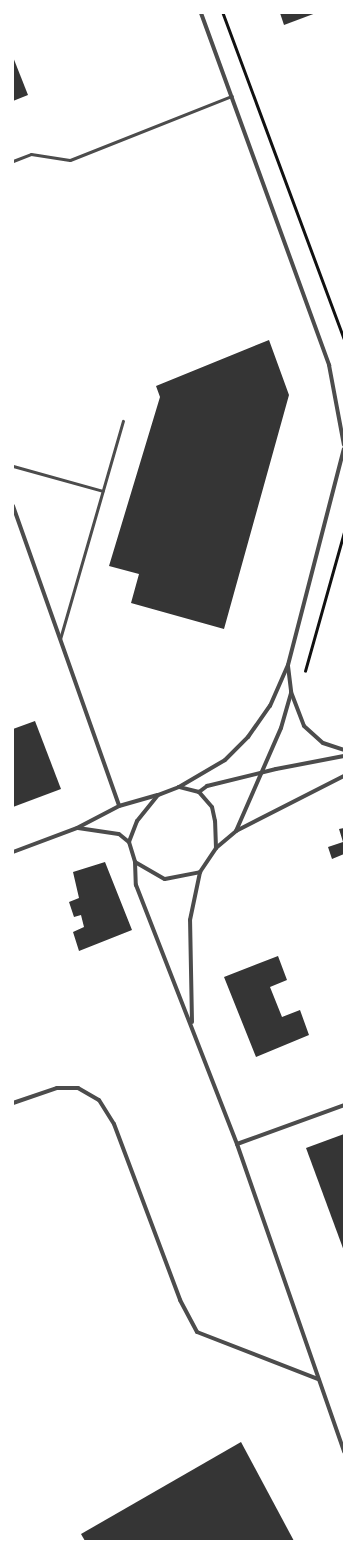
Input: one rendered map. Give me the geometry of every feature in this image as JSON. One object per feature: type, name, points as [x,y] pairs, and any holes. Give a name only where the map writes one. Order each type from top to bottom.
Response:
[{"type":"street","points":[[201,13],[330,365],[344,445]]},
{"type":"street","points":[[13,852],[77,828],[119,806],[158,795],[179,787],[224,760],[248,737],[270,706],[288,665],[344,449]]},
{"type":"street","points":[[13,506],[119,806]]},
{"type":"street","points":[[288,665],[291,692],[304,726],[323,743],[344,750]]},
{"type":"street","points":[[236,831],[260,773],[281,728],[291,692]]},
{"type":"street","points":[[199,792],[207,786],[260,773],[344,756]]},
{"type":"street","points":[[192,1027],[190,920],[200,872],[216,848],[236,831],[344,776]]},
{"type":"street","points":[[179,787],[199,792],[212,807],[216,848]]},
{"type":"street","points":[[129,842],[137,821],[158,795]]},
{"type":"street","points":[[77,828],[119,834],[129,842],[135,862],[136,885],[237,1144],[344,1452]]},
{"type":"street","points":[[135,862],[165,879],[200,872]]},
{"type":"street","points":[[13,1103],[58,1088],[78,1088],[99,1100],[114,1124],[180,1300],[197,1332],[318,1379]]},
{"type":"street","points":[[237,1144],[344,1105]]},
{"type":"lane","points":[[13,161],[31,154],[70,160],[232,96]]},
{"type":"lane","points":[[60,639],[123,421]]},
{"type":"lane","points":[[13,466],[103,491]]},
{"type":"path","points":[[223,13],[344,338]]},
{"type":"path","points":[[303,677],[344,532]]},
{"type":"building","points":[[280,13],[316,13],[284,25]]},
{"type":"building","points":[[13,57],[28,95],[13,101]]},
{"type":"building","points":[[269,340],[289,395],[224,629],[131,603],[139,574],[109,566],[160,397],[156,386]]},
{"type":"building","points":[[35,721],[61,789],[13,807],[13,729]]},
{"type":"building","points":[[344,828],[344,854],[332,859],[328,847],[343,842],[339,829]]},
{"type":"building","points":[[105,862],[132,930],[79,951],[73,932],[84,927],[81,915],[74,917],[69,902],[79,898],[73,872]]},
{"type":"building","points":[[278,956],[287,980],[270,987],[282,1017],[300,1010],[309,1035],[256,1057],[224,977]]},
{"type":"building","points":[[344,1134],[344,1251],[306,1148]]},
{"type":"building","points":[[241,1442],[294,1541],[85,1541],[81,1534]]}]
